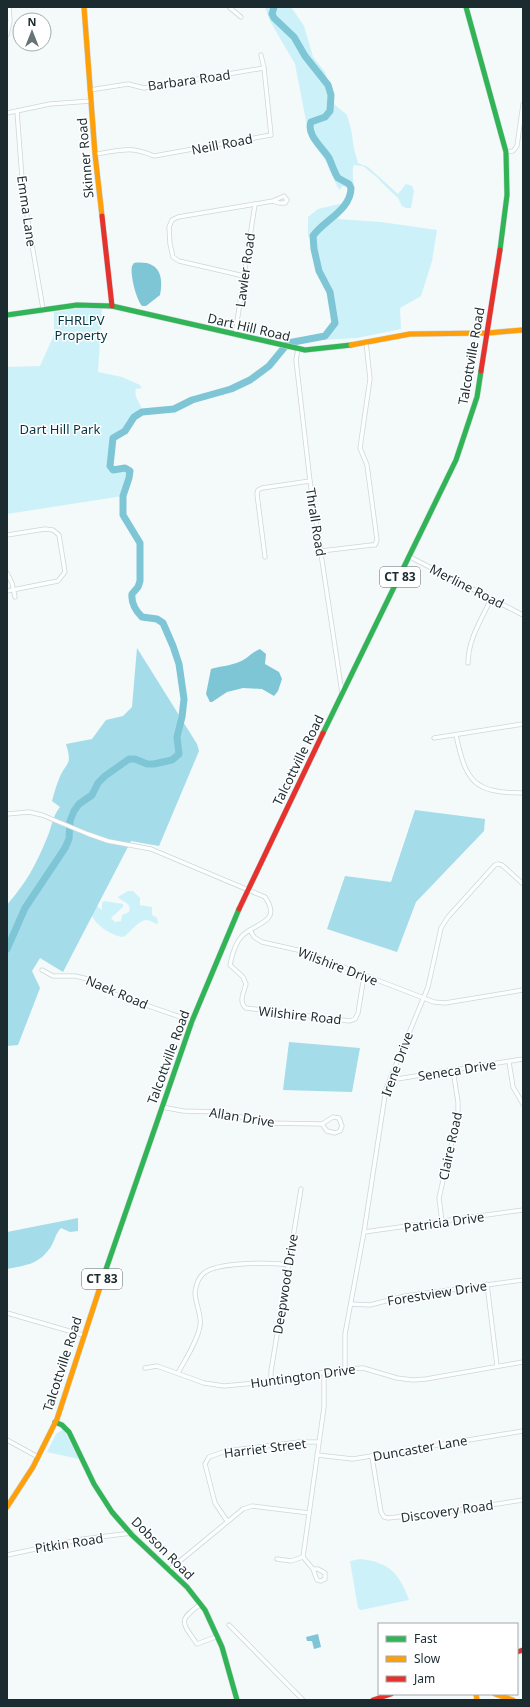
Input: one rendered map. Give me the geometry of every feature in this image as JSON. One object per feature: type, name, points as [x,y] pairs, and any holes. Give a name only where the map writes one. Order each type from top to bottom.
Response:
[{"type":"main road","name":"Skinner Road","points":[[84,7],[95,154],[112,306]]},
{"type":"main road","name":"Talcottville Road","points":[[7,1507],[38,1457],[55,1422],[83,1335],[192,1021],[247,890],[458,457],[477,397],[508,198],[508,171],[506,152],[466,7]]},
{"type":"main road","name":"Dart Hill Road","points":[[7,315],[78,305],[112,306],[298,349],[338,347],[410,334],[488,333],[523,330]]},
{"type":"main road","name":"Dobson Road","points":[[55,1422],[62,1425],[69,1432],[100,1494],[111,1512],[187,1587],[201,1604],[210,1618],[218,1636],[237,1700]]},
{"type":"main road","points":[[373,1700],[388,1695]]},
{"type":"main road","points":[[498,1695],[512,1700]]},
{"type":"street","points":[[7,34],[10,21],[9,7]]},
{"type":"street","points":[[229,7],[241,17]]},
{"type":"street","name":"Neill Road","points":[[95,154],[125,149],[139,150],[154,156],[271,135],[264,68],[260,55]]},
{"type":"street","name":"Barbara Road","points":[[90,90],[128,84],[144,88],[264,68]]},
{"type":"street","points":[[7,113],[50,104],[91,101]]},
{"type":"street","points":[[506,152],[513,151],[517,146],[523,104]]},
{"type":"street","name":"Emma Lane","points":[[17,111],[24,192],[43,309]]},
{"type":"street","points":[[244,276],[179,261],[174,257],[170,244],[169,227],[172,220],[178,217],[273,201]]},
{"type":"street","name":"Lawler Road","points":[[236,335],[255,204]]},
{"type":"street","points":[[321,551],[372,545],[375,544],[377,540],[367,465],[360,448],[370,379],[366,342]]},
{"type":"street","name":"Thrall Road","points":[[298,349],[296,360],[310,481],[342,694]]},
{"type":"street","points":[[265,557],[257,494],[258,490],[262,488],[310,481]]},
{"type":"street","points":[[7,535],[45,529],[54,530],[59,535],[65,572],[58,581],[7,591]]},
{"type":"street","name":"Merline Road","points":[[410,557],[523,615]]},
{"type":"street","points":[[7,573],[15,597]]},
{"type":"street","points":[[468,663],[468,653],[471,641],[491,599]]},
{"type":"street","points":[[434,738],[523,724]]},
{"type":"street","points":[[456,735],[464,766],[477,784],[487,790],[499,793],[523,794]]},
{"type":"street","points":[[7,814],[29,812],[47,817],[108,841],[151,849],[265,897],[269,904],[270,912],[267,920],[261,925],[250,930]]},
{"type":"street","name":"Irene Drive","points":[[345,1369],[345,1334],[364,1232],[386,1089],[428,987],[441,928],[448,917],[498,864],[502,865],[523,884]]},
{"type":"street","name":"Wilshire Drive","points":[[250,930],[254,937],[262,942],[302,951],[422,999],[434,1002],[445,1003],[523,990]]},
{"type":"street","name":"Wilshire Road","points":[[250,930],[242,936],[236,946],[230,965],[243,977],[246,984],[241,1002],[242,1006],[246,1008],[350,1020],[355,1019],[358,1013],[364,976]]},
{"type":"street","name":"Naek Road","points":[[42,970],[53,976],[77,976],[88,979],[114,994],[192,1021]]},
{"type":"street","name":"Seneca Drive","points":[[391,1076],[397,1079],[523,1060]]},
{"type":"street","points":[[509,1062],[513,1087],[523,1104]]},
{"type":"street","name":"Claire Road","points":[[442,1222],[439,1198],[458,1116],[458,1102],[454,1070]]},
{"type":"street","name":"Allan Drive","points":[[162,1107],[183,1111],[219,1112],[267,1123],[322,1124],[333,1117],[339,1118],[342,1126],[340,1131],[335,1133],[328,1130],[322,1124]]},
{"type":"street","name":"Deepwood Drive","points":[[271,1380],[271,1371],[301,1189]]},
{"type":"street","name":"Patricia Drive","points":[[364,1232],[523,1210]]},
{"type":"street","points":[[178,1373],[201,1323],[195,1293],[198,1281],[204,1273],[213,1269],[255,1263],[289,1265]]},
{"type":"street","name":"Forestview Drive","points":[[351,1304],[370,1305],[406,1296],[523,1280]]},
{"type":"street","points":[[487,1284],[497,1366]]},
{"type":"street","points":[[7,1313],[83,1335]]},
{"type":"street","name":"Huntington Drive","points":[[145,1368],[157,1366],[178,1373],[187,1378],[204,1383],[224,1386],[256,1383],[345,1369],[363,1368],[397,1378],[413,1380],[426,1379],[523,1362]]},
{"type":"street","points":[[313,1569],[303,1557],[324,1406],[324,1372]]},
{"type":"street","name":"Duncaster Lane","points":[[317,1455],[353,1459],[372,1457],[523,1431]]},
{"type":"street","points":[[7,1440],[38,1457]]},
{"type":"street","name":"Harriet Street","points":[[227,1521],[215,1503],[205,1464],[209,1457],[226,1451],[300,1442],[318,1442]]},
{"type":"street","name":"Discovery Road","points":[[372,1457],[381,1512],[384,1517],[388,1518],[446,1512],[523,1500]]},
{"type":"street","points":[[169,1570],[242,1509],[252,1506],[309,1512]]},
{"type":"street","name":"Pitkin Road","points":[[7,1555],[83,1539],[132,1534]]},
{"type":"street","points":[[277,1559],[291,1560],[303,1557]]},
{"type":"street","points":[[201,1604],[186,1615],[184,1618],[185,1626],[197,1644],[218,1636]]},
{"type":"street","points":[[229,1625],[303,1700]]},
{"type":"green space","points":[[265,7],[291,7],[304,26],[313,57],[325,72],[334,104],[347,115],[358,163],[368,167],[398,194],[406,184],[412,186],[414,191],[411,208],[406,208],[402,206],[398,198],[378,178],[363,166],[354,165],[354,190],[347,205],[337,219],[381,222],[437,230],[432,261],[421,296],[400,308],[401,329],[357,338],[301,341],[322,337],[330,331],[335,321],[330,290],[320,273],[313,239],[308,236],[308,217],[318,209],[344,203],[349,191],[348,187],[342,186],[340,190],[337,186],[325,160],[308,131],[295,64],[270,21]]},
{"type":"green space","name":"Dart Hill Park","points":[[81,308],[102,308],[98,372],[122,377],[140,385],[142,388],[136,389],[135,392],[142,412],[134,417],[125,431],[114,437],[112,442],[110,467],[115,470],[126,469],[130,472],[123,496],[7,514],[7,367],[40,366],[54,335],[54,312]]},
{"type":"green space","points":[[128,891],[133,891],[140,898],[140,905],[152,907],[152,915],[157,918],[158,923],[144,920],[122,937],[104,929],[96,922],[91,914],[97,906],[102,910],[102,903],[104,901],[123,904],[123,907],[111,918],[115,922],[121,921],[122,915],[129,912],[130,909],[128,904],[118,897]]},
{"type":"green space","points":[[64,1430],[79,1459],[47,1452],[56,1434]]},
{"type":"green space","points":[[360,1559],[378,1563],[392,1570],[401,1583],[409,1600],[361,1610],[358,1608],[350,1561]]},
{"type":"shaded area","points":[[134,263],[149,264],[154,266],[160,275],[160,295],[146,306],[142,306],[140,303],[134,287],[132,266]]},
{"type":"shaded area","points":[[137,648],[197,744],[199,751],[159,846],[131,841],[63,972],[40,958],[32,971],[40,988],[18,1045],[7,1046],[7,905],[34,866],[47,838],[55,815],[60,807],[52,801],[59,779],[69,760],[66,744],[92,739],[106,720],[123,716],[132,707]]},
{"type":"shaded area","points":[[260,649],[266,654],[265,664],[279,672],[282,679],[278,691],[274,696],[262,689],[243,688],[227,692],[210,702],[206,694],[211,669],[239,662]]},
{"type":"shaded area","points":[[415,810],[485,819],[484,831],[416,902],[397,952],[327,929],[345,876],[391,882]]},
{"type":"shaded area","points":[[289,1042],[360,1048],[352,1092],[283,1090]]},
{"type":"shaded area","points":[[78,1218],[78,1231],[70,1232],[61,1228],[50,1248],[41,1258],[31,1263],[7,1269],[7,1232]]},
{"type":"shaded area","points":[[318,1634],[321,1647],[314,1649],[312,1641],[307,1641],[306,1637]]},
{"type":"waterway","points":[[7,949],[25,908],[65,848],[69,839],[70,821],[79,804],[92,795],[98,783],[105,776],[129,759],[135,759],[147,764],[154,764],[172,760],[179,754],[177,737],[182,717],[184,699],[179,664],[163,623],[157,619],[142,617],[133,604],[132,594],[138,587],[140,581],[140,543],[123,515],[123,496],[130,471],[125,468],[113,470],[110,466],[113,438],[125,431],[134,417],[142,412],[174,409],[192,400],[231,389],[250,380],[269,366],[288,343],[325,336],[335,323],[330,292],[319,271],[314,249],[313,236],[342,209],[350,196],[351,188],[349,184],[338,178],[329,158],[311,132],[311,122],[325,117],[330,111],[331,95],[328,85],[305,56],[294,37],[274,18],[272,14],[274,7]]},
{"type":"traffic: fast","points":[[466,7],[506,152],[507,195],[500,250]]},
{"type":"traffic: fast","points":[[7,315],[77,305],[112,306],[305,350],[351,345]]},
{"type":"traffic: fast","points":[[323,733],[456,460],[477,397],[481,371]]},
{"type":"traffic: fast","points":[[105,1272],[192,1021],[239,909]]},
{"type":"traffic: fast","points":[[55,1422],[62,1425],[69,1432],[94,1484],[112,1512],[132,1535],[187,1587],[205,1610],[222,1647],[237,1700]]},
{"type":"traffic: slow","points":[[84,7],[95,154],[102,216]]},
{"type":"traffic: slow","points":[[351,345],[410,334],[488,333],[523,330]]},
{"type":"traffic: slow","points":[[7,1507],[33,1467],[57,1419],[105,1272]]},
{"type":"traffic: slow","points":[[476,1695],[477,1700]]},
{"type":"traffic: slow","points":[[498,1695],[513,1700]]},
{"type":"traffic: jam","points":[[102,216],[112,306]]},
{"type":"traffic: jam","points":[[481,371],[500,250]]},
{"type":"traffic: jam","points":[[239,909],[323,733]]},
{"type":"traffic: jam","points":[[518,1652],[523,1650]]},
{"type":"traffic: jam","points":[[373,1700],[388,1695]]},
{"type":"park label","name":"FHRLPV Property","points":[[81,328]]}]
